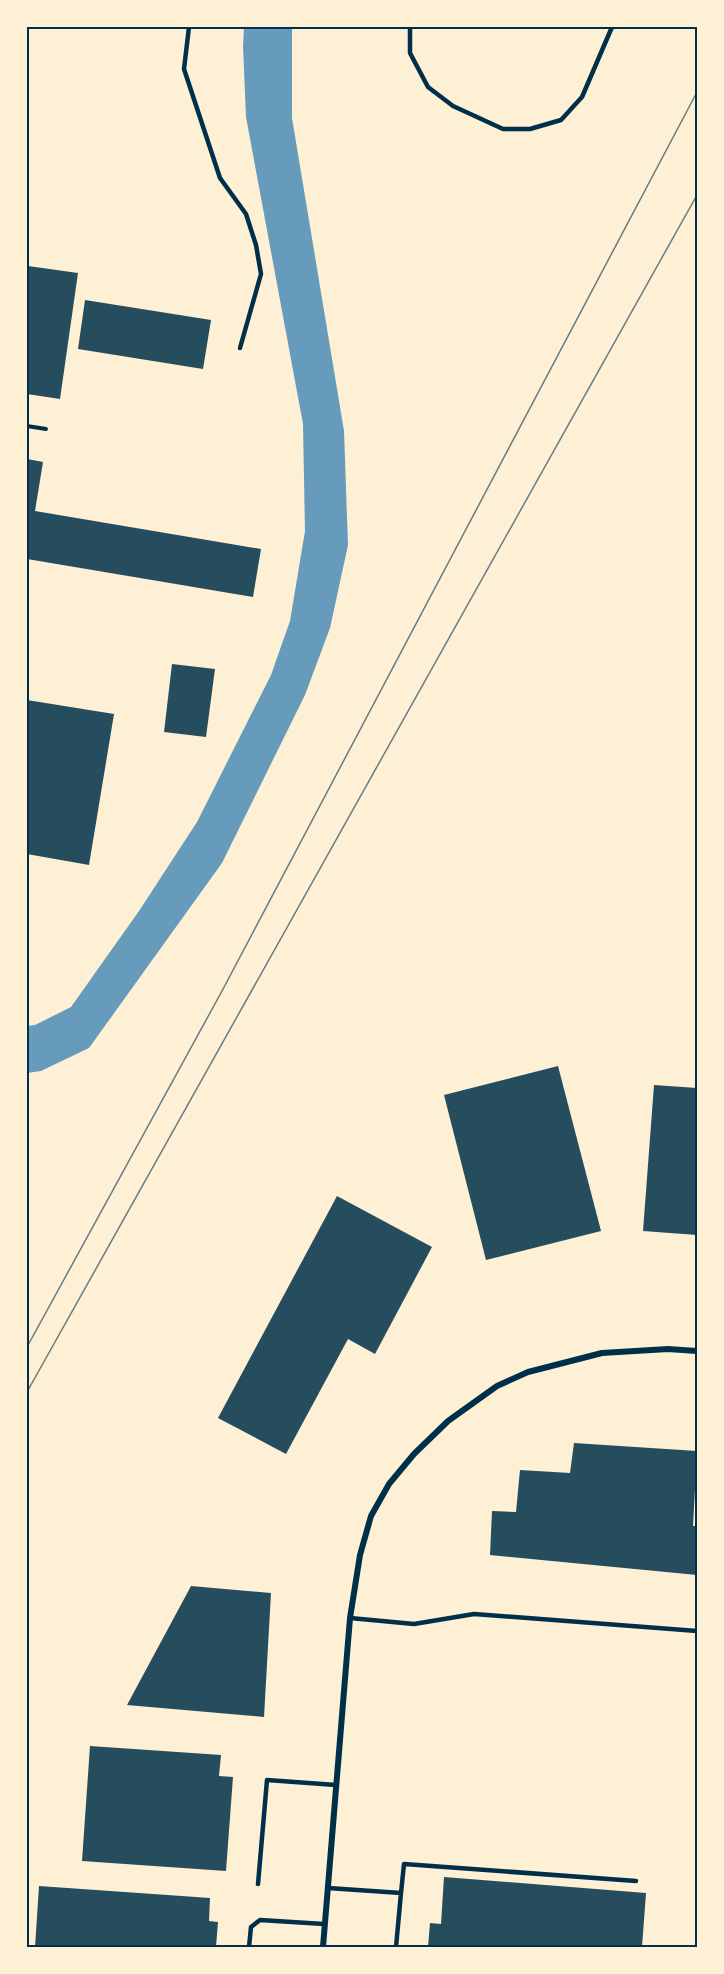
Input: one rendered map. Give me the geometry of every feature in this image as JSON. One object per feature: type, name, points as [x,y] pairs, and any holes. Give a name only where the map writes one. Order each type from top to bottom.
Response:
[{"type":"street","points":[[322,1947],[350,1618],[360,1555],[371,1516],[389,1484],[414,1454],[448,1421],[496,1386],[528,1372],[602,1353],[668,1349],[697,1351]]},
{"type":"lane","points":[[189,27],[184,69],[220,178],[246,214],[256,245],[261,274],[240,348]]},
{"type":"lane","points":[[410,27],[410,53],[428,87],[453,106],[503,129],[530,129],[561,120],[582,97],[612,27]]},
{"type":"lane","points":[[350,1618],[414,1624],[474,1614],[697,1631]]},
{"type":"lane","points":[[258,1884],[267,1780],[336,1785]]},
{"type":"lane","points":[[396,1947],[404,1864],[636,1881]]},
{"type":"lane","points":[[328,1888],[401,1893]]},
{"type":"lane","points":[[249,1947],[251,1927],[260,1920],[324,1924]]},
{"type":"path","points":[[27,426],[46,429]]},
{"type":"water","points":[[244,27],[292,27],[292,118],[344,431],[348,545],[330,628],[305,695],[222,863],[89,1048],[41,1071],[27,1073],[27,1026],[35,1025],[71,1007],[139,911],[197,822],[271,675],[290,621],[305,531],[303,424],[246,117]]},
{"type":"building","points":[[28,266],[78,273],[60,399],[27,394]]},
{"type":"building","points":[[85,300],[211,320],[203,369],[78,349]]},
{"type":"building","points":[[27,459],[43,462],[35,511],[261,549],[253,597],[27,559]]},
{"type":"building","points":[[172,664],[215,669],[206,737],[164,732]]},
{"type":"building","points":[[27,700],[114,714],[89,865],[27,854]]},
{"type":"building","points":[[558,1066],[601,1231],[486,1260],[444,1095]]},
{"type":"building","points":[[654,1085],[697,1088],[697,1235],[643,1231]]},
{"type":"building","points":[[337,1196],[432,1247],[375,1354],[348,1339],[286,1454],[218,1418]]},
{"type":"building","points":[[574,1443],[697,1451],[693,1526],[697,1526],[697,1575],[490,1555],[492,1511],[516,1512],[520,1470],[570,1473]]},
{"type":"building","points":[[191,1586],[271,1593],[264,1717],[127,1705]]},
{"type":"building","points":[[90,1746],[221,1755],[219,1776],[233,1777],[226,1871],[82,1861]]},
{"type":"building","points":[[444,1877],[646,1893],[642,1947],[428,1947],[430,1923],[441,1924]]},
{"type":"building","points":[[39,1886],[210,1898],[209,1921],[218,1922],[216,1947],[35,1947]]},
{"type":"tram line","points":[[27,1347],[222,991],[697,92]]},
{"type":"tram line","points":[[27,1392],[697,195]]}]
